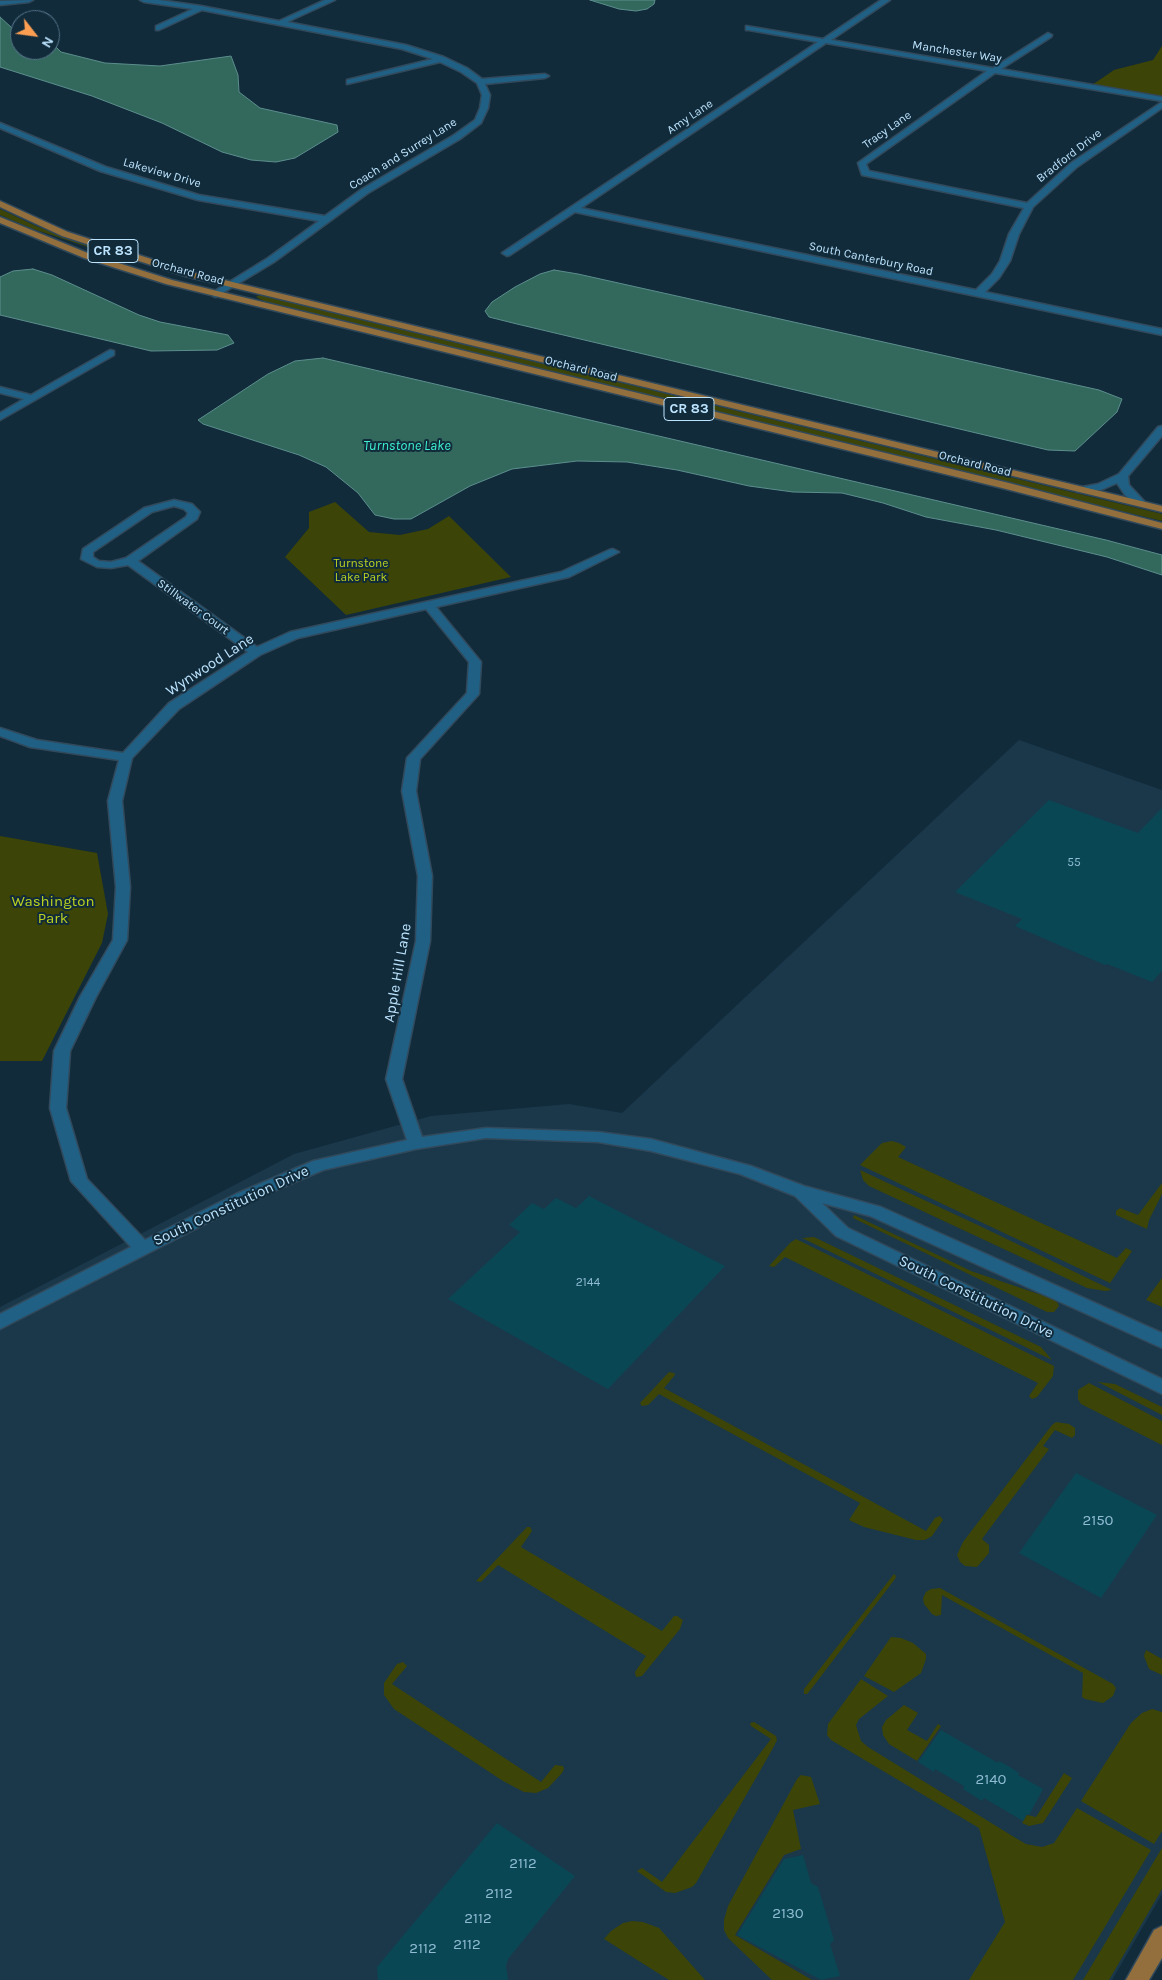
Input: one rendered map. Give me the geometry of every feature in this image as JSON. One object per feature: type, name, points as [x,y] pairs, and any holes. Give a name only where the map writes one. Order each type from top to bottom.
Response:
[{"type":"main road","name":"Orchard Road","points":[[0,204],[74,237],[188,274],[1162,509]]},
{"type":"main road","name":"Orchard Road","points":[[0,220],[87,256],[169,282],[1005,485],[1162,526]]},
{"type":"main road","points":[[1137,1980],[1162,1937]]},
{"type":"street","points":[[0,3],[29,0]]},
{"type":"street","points":[[144,0],[201,8],[403,46],[441,59],[464,70],[480,82],[545,76]]},
{"type":"street","points":[[280,23],[331,0]]},
{"type":"street","name":"Amy Lane","points":[[507,253],[886,0]]},
{"type":"street","points":[[159,28],[201,8]]},
{"type":"street","name":"Manchester Way","points":[[749,28],[1162,99]]},
{"type":"street","name":"Tracy Lane","points":[[1029,206],[865,173],[862,163],[994,70],[1048,35]]},
{"type":"street","points":[[350,82],[441,59]]},
{"type":"street","name":"Coach and Surrey Lane","points":[[216,294],[270,260],[324,219],[364,192],[457,137],[478,121],[484,108],[486,95],[480,82]]},
{"type":"street","name":"Bradford Drive","points":[[978,294],[996,276],[1005,261],[1014,234],[1029,206],[1074,165],[1162,104]]},
{"type":"street","name":"Lakeview Drive","points":[[0,125],[104,169],[160,186],[198,197],[324,219]]},
{"type":"street","name":"South Canterbury Road","points":[[574,209],[1162,332]]},
{"type":"street","points":[[0,417],[110,353]]},
{"type":"street","points":[[0,390],[32,398]]},
{"type":"street","points":[[1081,490],[1101,487],[1123,476],[1161,432]]},
{"type":"street","points":[[1123,476],[1123,485],[1129,494],[1140,503]]},
{"type":"street","points":[[174,504],[188,506],[194,512],[191,519],[130,561],[111,565],[97,564],[88,559],[87,552],[148,510],[162,505],[174,504]]},
{"type":"street","name":"Wynwood Lane","points":[[142,1248],[79,1181],[58,1108],[62,1051],[88,997],[120,940],[123,887],[115,801],[126,757],[174,706],[256,652],[294,635],[565,575],[614,552]]},
{"type":"street","name":"Stillwater Court","points":[[130,561],[256,652]]},
{"type":"street","name":"Apple Hill Lane","points":[[416,1143],[394,1079],[423,941],[425,876],[409,791],[414,758],[473,694],[476,662],[429,606]]},
{"type":"street","points":[[0,732],[35,744],[126,757]]},
{"type":"street","name":"South Constitution Drive","points":[[0,1322],[242,1198],[319,1165],[416,1143],[486,1133],[598,1137],[651,1145],[691,1154],[745,1170],[799,1192],[875,1211],[1162,1342]]},
{"type":"street","name":"South Constitution Drive","points":[[799,1192],[842,1232],[1162,1387]]},
{"type":"shaded area","points":[[1019,740],[1162,790],[1162,1894],[1112,1980],[0,1980],[0,1307],[294,1154],[431,1116],[569,1104],[622,1113]]},
{"type":"green space","points":[[1162,46],[1162,97],[1092,85],[1114,70],[1153,60]]},
{"type":"green space","points":[[0,209],[36,226],[109,254],[33,229],[0,215]]},
{"type":"green space","points":[[259,295],[1162,514],[1162,521],[264,301],[256,297]]},
{"type":"green space","name":"Turnstone Lake Park","points":[[335,502],[369,532],[400,535],[428,529],[449,516],[511,577],[346,615],[285,557],[309,528],[309,512]]},
{"type":"green space","name":"Washington Park","points":[[0,836],[97,853],[108,914],[102,943],[42,1061],[0,1061]]},
{"type":"green space","points":[[892,1141],[906,1147],[898,1157],[1117,1258],[1126,1248],[1132,1251],[1110,1283],[860,1165],[882,1143]]},
{"type":"green space","points":[[860,1170],[1112,1290],[1105,1291],[1087,1288],[869,1186],[863,1180]]},
{"type":"green space","points":[[1162,1183],[1162,1194],[1149,1220],[1147,1229],[1116,1215],[1116,1211],[1120,1208],[1138,1215]]},
{"type":"green space","points":[[854,1215],[971,1271],[1056,1300],[1059,1306],[1054,1312],[1047,1312],[853,1218]]},
{"type":"green space","points":[[814,1237],[1041,1347],[1052,1360],[802,1238]]},
{"type":"green space","points":[[796,1239],[1054,1366],[1053,1376],[1037,1397],[1032,1399],[1029,1396],[1038,1383],[785,1257],[774,1267],[769,1266]]},
{"type":"green space","points":[[1162,1278],[1162,1307],[1146,1300]]},
{"type":"green space","points":[[669,1372],[675,1375],[664,1388],[926,1531],[935,1518],[940,1516],[943,1520],[932,1536],[925,1540],[916,1540],[864,1527],[849,1520],[860,1503],[659,1394],[648,1405],[642,1406],[640,1403]]},
{"type":"green space","points":[[1098,1382],[1115,1384],[1162,1407],[1162,1415]]},
{"type":"green space","points":[[1089,1383],[1162,1421],[1162,1445],[1081,1404],[1078,1399],[1078,1390]]},
{"type":"green space","points":[[1056,1422],[1069,1424],[1075,1428],[1075,1435],[1072,1438],[1055,1430],[1043,1446],[1049,1449],[982,1539],[989,1545],[989,1553],[977,1567],[965,1566],[960,1562],[957,1555],[963,1542]]},
{"type":"green space","points":[[527,1527],[530,1527],[532,1531],[521,1547],[662,1631],[674,1616],[683,1620],[680,1629],[642,1676],[636,1677],[635,1672],[646,1656],[498,1565],[481,1582],[476,1581]]},
{"type":"green space","points":[[894,1574],[896,1576],[895,1579],[812,1688],[807,1694],[804,1694],[804,1689]]},
{"type":"green space","points":[[940,1588],[1113,1684],[1116,1688],[1113,1696],[1103,1703],[1085,1699],[1082,1697],[1083,1673],[942,1595],[941,1615],[936,1616],[932,1614],[924,1604],[923,1598],[926,1592],[931,1589]]},
{"type":"green space","points":[[891,1637],[901,1638],[913,1643],[926,1654],[921,1673],[894,1692],[864,1676]]},
{"type":"green space","points":[[1146,1650],[1162,1659],[1162,1675],[1149,1669],[1144,1656]]},
{"type":"green space","points":[[403,1662],[407,1666],[392,1684],[541,1782],[555,1765],[563,1766],[562,1773],[548,1788],[536,1793],[524,1792],[503,1781],[394,1709],[384,1695],[384,1683],[397,1664]]},
{"type":"green space","points":[[861,1679],[888,1696],[859,1719],[856,1725],[861,1741],[1014,1837],[1026,1844],[1042,1847],[1054,1843],[1077,1808],[1151,1850],[1073,1980],[969,1980],[1005,1922],[979,1828],[831,1740],[827,1735],[828,1724]]},
{"type":"green space","points":[[904,1705],[918,1713],[907,1730],[927,1741],[938,1724],[941,1726],[917,1761],[889,1744],[883,1735],[882,1727],[886,1720]]},
{"type":"green space","points":[[1152,1709],[1162,1712],[1162,1831],[1154,1844],[1081,1801],[1131,1723],[1142,1713]]},
{"type":"green space","points":[[754,1722],[776,1736],[777,1740],[773,1748],[696,1883],[692,1887],[675,1893],[666,1892],[637,1871],[642,1868],[662,1882],[771,1739],[751,1726],[750,1723]]},
{"type":"green space","points":[[1064,1773],[1072,1778],[1043,1823],[1029,1826],[1022,1823],[1027,1815],[1036,1817]]},
{"type":"green space","points":[[801,1775],[811,1777],[820,1804],[793,1810],[801,1849],[784,1855],[735,1935],[812,1980],[772,1980],[728,1938],[724,1930],[724,1920],[728,1906],[797,1779]]},
{"type":"green space","points":[[1162,1848],[1162,1889],[1109,1980],[1083,1980]]},
{"type":"green space","points":[[632,1921],[643,1922],[659,1928],[705,1980],[669,1980],[604,1939],[611,1931],[623,1923]]},
{"type":"water","points":[[590,0],[655,0],[654,4],[647,9],[636,11],[619,9]]},
{"type":"water","points":[[0,17],[10,26],[10,60],[60,60],[60,51],[105,63],[160,66],[231,56],[238,75],[239,92],[260,108],[337,125],[338,132],[295,158],[276,162],[251,160],[222,152],[162,123],[92,96],[0,67]]},
{"type":"water","points":[[33,269],[52,275],[139,315],[160,322],[228,335],[234,343],[217,350],[151,351],[0,315],[0,277],[13,271]]},
{"type":"water","points":[[554,270],[1099,390],[1122,399],[1117,412],[1075,451],[1048,450],[517,324],[489,317],[485,311],[492,302],[515,287],[540,274]]},
{"type":"water","name":"Turnstone Lake","points":[[323,358],[1106,540],[1162,555],[1162,575],[1107,557],[996,530],[926,517],[883,503],[842,493],[793,492],[749,486],[677,470],[627,462],[577,461],[512,469],[470,486],[411,519],[394,519],[375,515],[358,493],[326,467],[299,455],[203,424],[198,420],[268,374],[295,361]]},
{"type":"building","points":[[1049,800],[1138,833],[1162,808],[1162,971],[1152,982],[1107,964],[1105,965],[1015,926],[1022,919],[955,892]]},
{"type":"building","points":[[589,1196],[725,1266],[608,1389],[448,1299],[520,1232],[509,1225],[532,1203],[544,1209],[556,1198],[576,1208]]},
{"type":"building","points":[[1076,1473],[1157,1515],[1101,1598],[1019,1553]]},
{"type":"building","points":[[941,1730],[998,1763],[999,1761],[1010,1767],[1019,1773],[1018,1775],[1043,1789],[1029,1815],[1027,1814],[1023,1821],[984,1798],[982,1801],[963,1789],[964,1786],[935,1769],[934,1772],[918,1762]]},
{"type":"building","points":[[497,1823],[575,1876],[508,1959],[506,1966],[508,1980],[378,1980],[377,1967]]},
{"type":"building","points":[[803,1855],[811,1883],[818,1887],[834,1940],[830,1944],[840,1976],[821,1980],[737,1935],[784,1859]]}]
